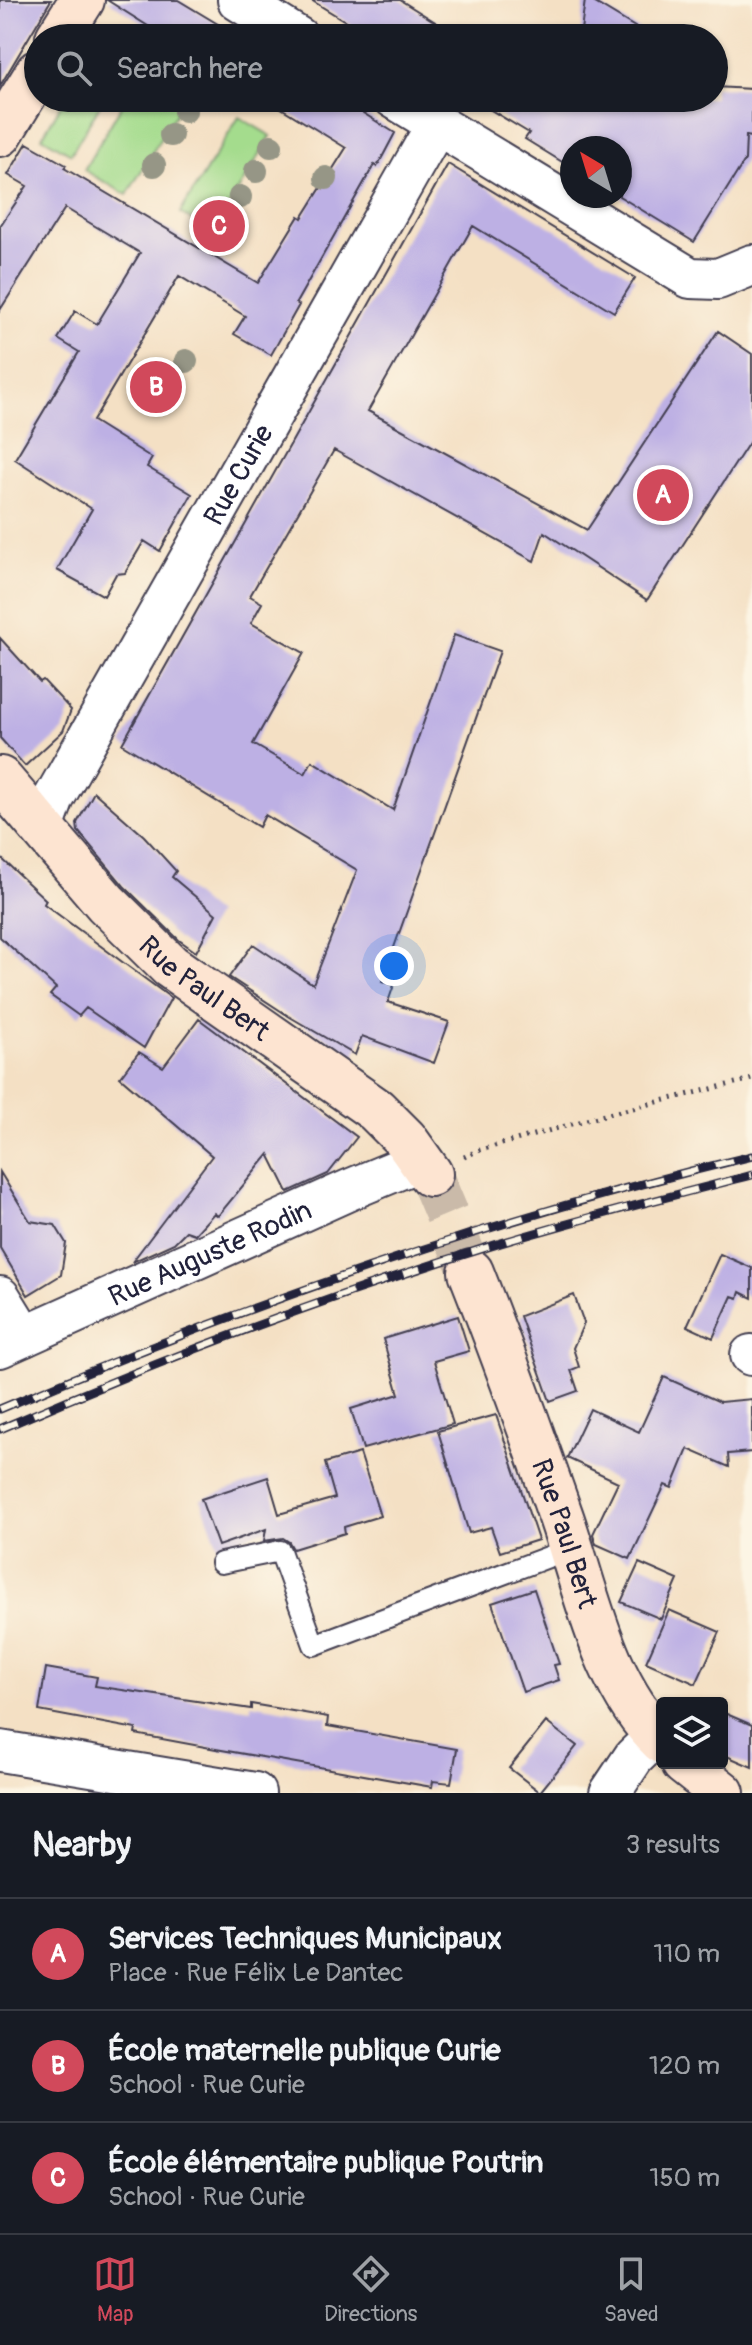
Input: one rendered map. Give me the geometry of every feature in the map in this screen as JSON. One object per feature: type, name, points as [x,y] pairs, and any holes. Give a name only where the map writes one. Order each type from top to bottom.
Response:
[{"type":"main road","points":[[67,24],[82,0]]},
{"type":"main road","points":[[0,134],[24,95]]},
{"type":"main road","name":"Rue Paul Bert","points":[[0,779],[106,903],[170,966],[376,1110],[426,1167]]},
{"type":"main road","name":"Rue Paul Bert","points":[[471,1272],[532,1433],[608,1658],[629,1701],[656,1733]]},
{"type":"main road","name":"Rue Paul Bert","points":[[694,1769],[722,1793]]},
{"type":"street","points":[[238,0],[277,24]]},
{"type":"street","points":[[417,112],[690,278],[718,279],[752,265]]},
{"type":"street","name":"Rue Curie","points":[[43,828],[54,798],[437,124]]},
{"type":"street","name":"Rue Auguste Rodin","points":[[12,1341],[349,1190],[426,1167]]},
{"type":"street","points":[[0,1297],[12,1341]]},
{"type":"street","points":[[0,1751],[255,1793]]},
{"type":"street","points":[[610,1793],[634,1757],[656,1751]]},
{"type":"lane","points":[[221,1563],[280,1551],[314,1645],[572,1548]]},
{"type":"path","points":[[426,1167],[604,1115],[752,1079]]},
{"type":"green space","points":[[57,112],[96,112],[71,154],[42,137]]},
{"type":"green space","points":[[118,112],[177,112],[127,195],[84,170]]},
{"type":"green space","points":[[239,117],[271,136],[212,233],[180,213]]},
{"type":"building","points":[[0,0],[51,0],[37,24],[24,24],[24,46],[0,86]]},
{"type":"building","points":[[107,0],[178,0],[218,24],[145,24]]},
{"type":"building","points":[[311,0],[400,0],[439,24],[350,24]]},
{"type":"building","points":[[585,0],[590,0],[630,24],[582,24]]},
{"type":"building","points":[[728,88],[752,89],[752,137],[746,136],[745,160],[694,242],[632,204],[632,136],[560,136],[560,161],[525,139],[529,133],[494,112],[728,112]]},
{"type":"building","points":[[288,112],[361,112],[395,133],[296,303],[299,305],[271,355],[234,334],[245,316],[179,276],[93,421],[152,458],[147,467],[192,494],[160,551],[144,541],[125,573],[116,574],[104,596],[57,570],[92,509],[15,459],[79,352],[58,339],[75,311],[97,324],[140,253],[65,208],[0,310],[0,226],[27,186],[8,175],[27,143],[258,283],[346,148]]},
{"type":"building","points":[[448,164],[635,278],[614,312],[473,226],[368,411],[587,530],[718,331],[752,354],[752,438],[647,600],[544,532],[534,561],[334,450],[250,596],[262,603],[251,623],[304,653],[253,744],[305,774],[312,761],[393,810],[454,635],[500,651],[382,981],[394,985],[388,1002],[449,1022],[434,1063],[362,1036],[355,1055],[229,977],[253,944],[313,984],[357,870],[265,815],[259,827],[122,744]]},
{"type":"building","points":[[0,638],[40,682],[43,680],[71,710],[63,731],[25,766],[0,738]]},
{"type":"building","points":[[94,792],[144,836],[176,871],[172,877],[216,914],[196,952],[179,940],[124,886],[78,831],[77,823]]},
{"type":"building","points":[[0,857],[46,900],[44,904],[171,998],[144,1048],[86,1008],[79,1016],[50,995],[56,988],[0,937]]},
{"type":"building","points":[[199,1019],[357,1137],[328,1174],[288,1192],[269,1154],[218,1216],[214,1213],[195,1234],[186,1231],[174,1243],[132,1262],[212,1156],[120,1077],[139,1052],[163,1067]]},
{"type":"building","points":[[0,1172],[30,1221],[55,1225],[66,1243],[61,1275],[28,1295],[0,1248]]},
{"type":"building","points":[[720,1254],[752,1268],[752,1298],[740,1292],[738,1298],[732,1296],[713,1338],[687,1326]]},
{"type":"building","points":[[574,1295],[584,1323],[573,1348],[579,1367],[571,1370],[578,1391],[550,1401],[520,1316]]},
{"type":"building","points":[[458,1316],[469,1351],[434,1361],[453,1424],[363,1449],[351,1409],[399,1394],[383,1339]]},
{"type":"building","points":[[664,1377],[720,1402],[752,1399],[752,1452],[728,1454],[729,1467],[688,1449],[672,1488],[665,1485],[630,1559],[596,1544],[593,1534],[618,1482],[567,1458],[590,1409],[639,1432]]},
{"type":"building","points":[[496,1415],[538,1540],[500,1552],[491,1527],[469,1533],[438,1431]]},
{"type":"building","points":[[360,1453],[380,1516],[344,1527],[345,1533],[293,1549],[283,1538],[264,1541],[266,1529],[218,1546],[201,1499],[268,1477],[279,1514],[335,1498],[325,1463]]},
{"type":"building","points":[[639,1563],[678,1580],[661,1619],[621,1602]]},
{"type":"building","points":[[534,1589],[559,1664],[554,1665],[559,1680],[523,1692],[492,1603]]},
{"type":"building","points":[[669,1610],[720,1632],[696,1684],[646,1662]]},
{"type":"building","points":[[46,1668],[97,1677],[95,1686],[251,1709],[251,1704],[328,1717],[327,1726],[457,1749],[451,1783],[433,1781],[432,1787],[135,1734],[136,1729],[39,1711]]},
{"type":"building","points":[[728,1715],[752,1725],[752,1767],[728,1757]]},
{"type":"building","points":[[546,1722],[577,1746],[540,1792],[509,1768]]},
{"type":"tunnel","points":[[430,1174],[471,1272]]},
{"type":"railway","points":[[0,1409],[184,1334],[370,1267],[560,1207],[752,1156]]},
{"type":"railway","points":[[0,1429],[181,1355],[364,1287],[521,1237],[752,1175]]},
{"type":"place","name":"École élémentaire publique Poutrin","points":[[219,226]]},
{"type":"place","name":"École maternelle publique Curie","points":[[156,387]]},
{"type":"place","name":"Services Techniques Municipaux","points":[[663,495]]}]
